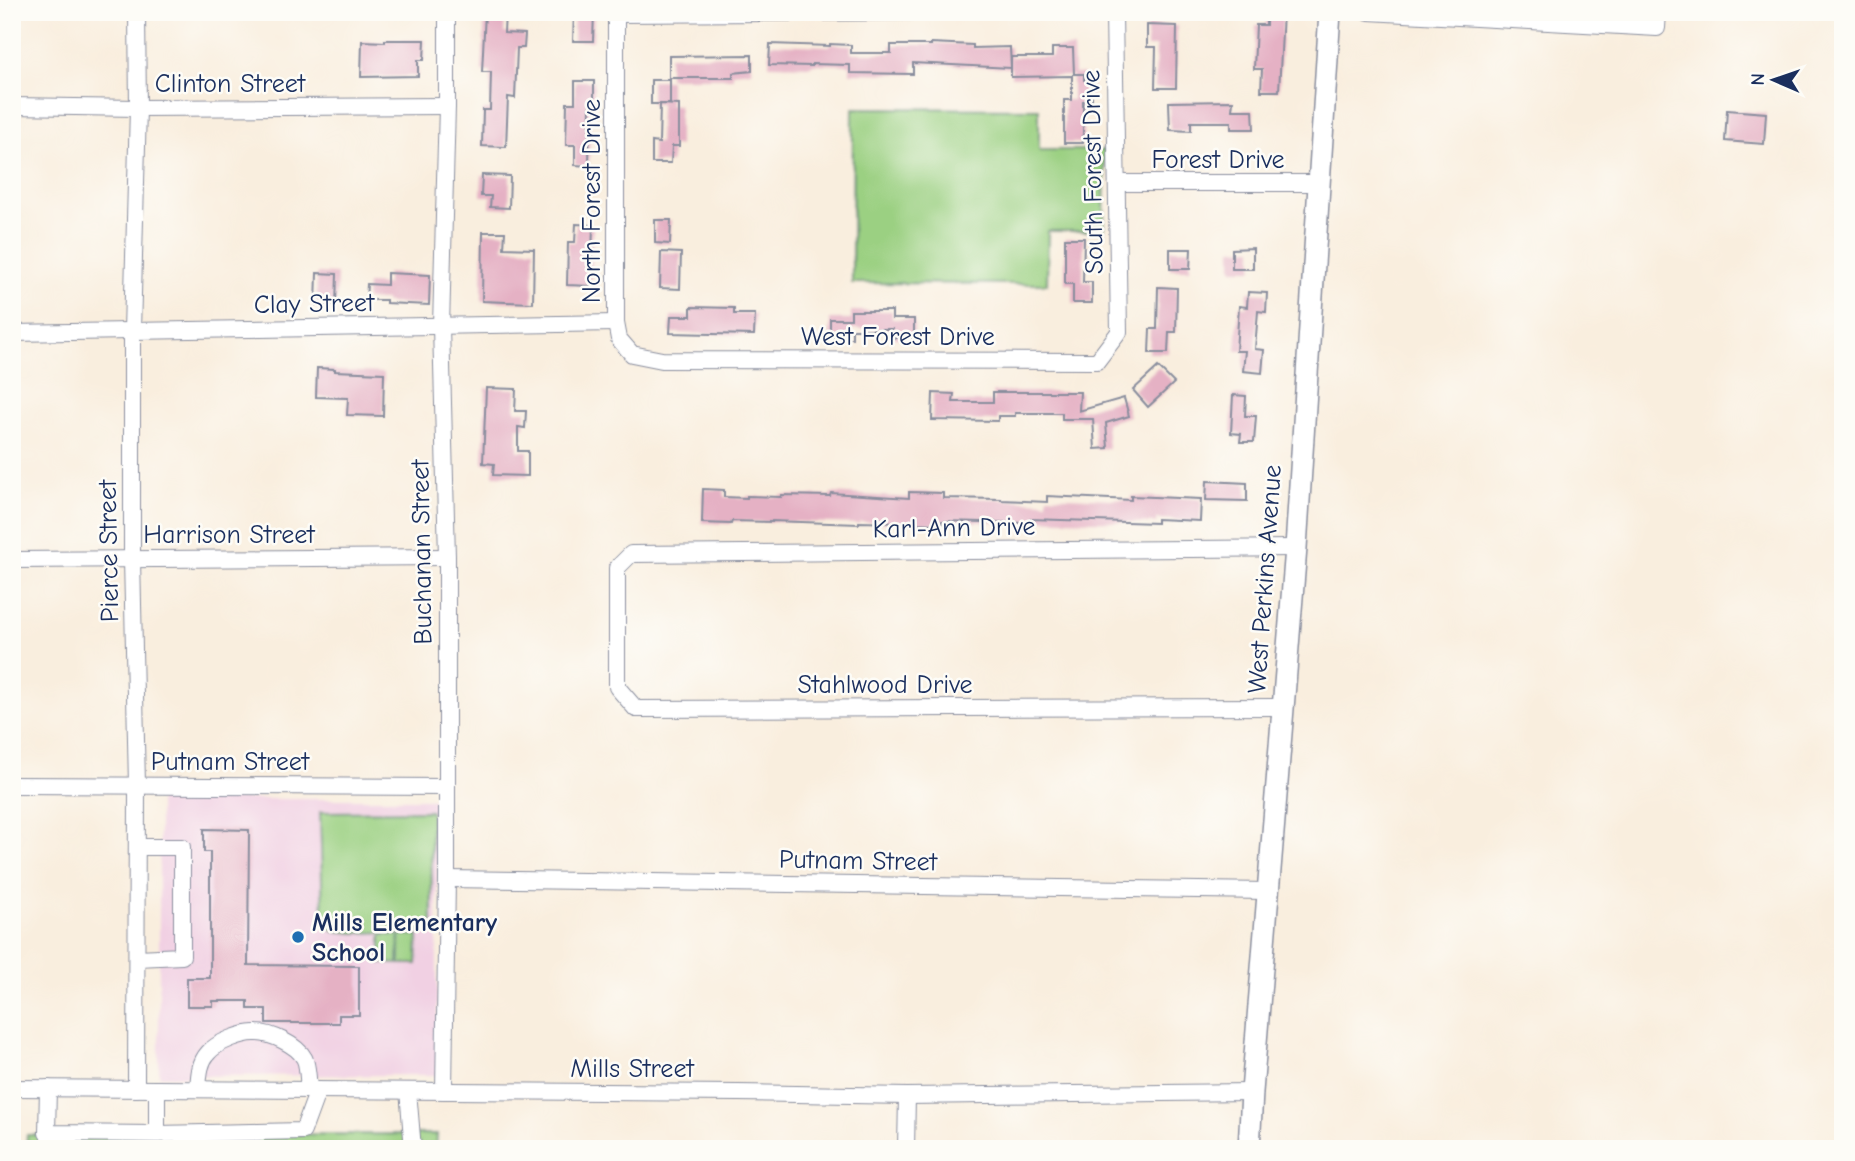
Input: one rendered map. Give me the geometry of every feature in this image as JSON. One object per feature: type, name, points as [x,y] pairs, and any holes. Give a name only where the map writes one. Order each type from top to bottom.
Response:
[{"type":"main road","name":"West Perkins Avenue","points":[[1249,1149],[1296,548],[1330,12]]},
{"type":"street","name":"Pierce Street","points":[[136,1088],[137,785],[132,559],[132,331],[138,108],[137,12]]},
{"type":"street","name":"Buchanan Street","points":[[444,1091],[447,557],[441,326],[447,12]]},
{"type":"street","points":[[616,13],[922,12]]},
{"type":"street","name":"South Forest Drive","points":[[1114,12],[1119,332]]},
{"type":"street","points":[[1369,12],[1657,28],[1658,12]]},
{"type":"street","name":"North Forest Drive","points":[[616,13],[616,323],[619,339],[632,354],[662,360]]},
{"type":"street","name":"Clinton Street","points":[[12,106],[447,106]]},
{"type":"street","name":"Forest Drive","points":[[1118,183],[1318,183]]},
{"type":"street","name":"Clay Street","points":[[12,333],[616,323]]},
{"type":"street","name":"West Forest Drive","points":[[662,360],[1097,361],[1119,332]]},
{"type":"street","name":"Karl-Ann Drive","points":[[617,568],[631,554],[1296,548]]},
{"type":"street","name":"Harrison Street","points":[[12,560],[447,557]]},
{"type":"street","name":"Stahlwood Drive","points":[[617,568],[617,687],[636,709],[1283,707]]},
{"type":"street","name":"Putnam Street","points":[[12,785],[447,787]]},
{"type":"street","points":[[137,847],[181,847],[182,956],[137,958]]},
{"type":"street","name":"Putnam Street","points":[[447,879],[1268,891]]},
{"type":"street","points":[[48,1088],[47,1133],[157,1134],[303,1131],[314,1090],[304,1058],[290,1045],[257,1032],[223,1042],[208,1052],[200,1069],[198,1089]]},
{"type":"street","name":"Mills Street","points":[[12,1088],[907,1096],[1252,1092]]},
{"type":"street","points":[[157,1089],[157,1134]]},
{"type":"street","points":[[408,1091],[414,1149]]},
{"type":"street","points":[[906,1149],[907,1096]]},
{"type":"shaded area","name":"Mills Elementary School","points":[[159,799],[437,799],[437,1075],[159,1076]]},
{"type":"green space","points":[[853,108],[1039,109],[1039,150],[1105,150],[1104,231],[1048,231],[1047,284],[852,283]]},
{"type":"green space","points":[[431,811],[432,931],[355,933],[334,931],[327,925],[323,915],[320,812]]},
{"type":"green space","points":[[381,935],[399,935],[398,964],[381,963]]},
{"type":"green space","points":[[400,935],[418,935],[417,964],[400,964]]},
{"type":"green space","points":[[437,1134],[436,1149],[26,1149],[27,1135]]},
{"type":"building","points":[[485,12],[505,12],[504,33],[525,34],[524,48],[517,48],[515,98],[508,97],[506,147],[482,146],[483,110],[490,110],[491,72],[482,72]]},
{"type":"building","points":[[574,12],[594,12],[593,41],[573,41]]},
{"type":"building","points":[[1266,12],[1283,12],[1279,91],[1261,91],[1262,69],[1254,69],[1256,25],[1266,25]]},
{"type":"building","points":[[1147,25],[1177,26],[1176,88],[1155,88],[1156,47],[1147,47]]},
{"type":"building","points":[[425,40],[424,60],[418,60],[418,76],[361,77],[362,41]]},
{"type":"building","points":[[770,44],[851,45],[851,53],[891,53],[891,45],[973,45],[973,48],[1010,47],[1011,68],[913,63],[913,74],[850,73],[850,65],[769,65]]},
{"type":"building","points":[[1052,48],[1073,48],[1074,74],[1084,74],[1084,80],[1092,80],[1092,101],[1083,101],[1083,143],[1064,143],[1064,100],[1072,100],[1072,76],[1011,77],[1011,57],[1052,57]]},
{"type":"building","points":[[752,55],[752,71],[733,73],[733,78],[669,78],[669,56]]},
{"type":"building","points":[[651,80],[670,80],[670,104],[651,104]]},
{"type":"building","points":[[575,81],[594,81],[594,104],[590,104],[589,166],[575,165],[575,145],[566,145],[567,103],[575,103]]},
{"type":"building","points":[[1233,101],[1232,110],[1253,110],[1254,129],[1231,129],[1231,122],[1191,122],[1191,131],[1170,130],[1169,102]]},
{"type":"building","points":[[660,104],[679,105],[679,146],[672,146],[671,163],[652,163],[652,142],[659,143]]},
{"type":"building","points":[[1727,110],[1766,113],[1764,144],[1725,141]]},
{"type":"building","points":[[482,175],[510,176],[509,208],[490,207],[491,196],[481,196]]},
{"type":"building","points":[[655,220],[671,220],[670,244],[655,243]]},
{"type":"building","points":[[576,224],[593,225],[591,286],[567,285],[568,242],[575,242]]},
{"type":"building","points":[[483,232],[505,232],[504,248],[534,249],[533,303],[482,301]]},
{"type":"building","points":[[1065,238],[1084,238],[1083,282],[1092,282],[1092,303],[1073,303],[1073,284],[1065,284]]},
{"type":"building","points":[[1253,248],[1253,269],[1232,269],[1232,249]]},
{"type":"building","points":[[1170,249],[1191,249],[1190,269],[1170,269]]},
{"type":"building","points":[[661,252],[681,253],[680,289],[660,288]]},
{"type":"building","points":[[317,273],[337,274],[336,305],[316,305]]},
{"type":"building","points":[[387,273],[430,275],[429,305],[366,300],[367,284],[387,285]]},
{"type":"building","points":[[1158,287],[1177,288],[1176,332],[1169,332],[1168,353],[1149,353],[1150,329],[1157,329]]},
{"type":"building","points":[[1248,292],[1267,293],[1266,312],[1258,311],[1255,349],[1264,350],[1262,373],[1243,371],[1245,351],[1236,351],[1239,306],[1247,307]]},
{"type":"building","points":[[691,307],[734,308],[734,314],[755,314],[754,335],[670,333],[671,316],[691,316]]},
{"type":"building","points":[[851,311],[892,311],[892,319],[914,319],[914,338],[892,338],[892,329],[852,329],[852,338],[830,338],[830,319],[851,319]]},
{"type":"building","points":[[1158,367],[1174,383],[1148,407],[1133,390]]},
{"type":"building","points":[[317,368],[384,373],[383,416],[347,415],[348,398],[316,397]]},
{"type":"building","points":[[486,388],[516,389],[515,411],[526,411],[525,428],[518,427],[518,451],[528,451],[528,476],[493,475],[494,464],[483,463]]},
{"type":"building","points":[[993,392],[1080,392],[1079,411],[1124,398],[1129,416],[1106,423],[1108,448],[1095,449],[1093,419],[1062,419],[1062,413],[1015,413],[1015,416],[998,416],[998,421],[932,420],[933,393],[954,394],[953,402],[993,402]]},
{"type":"building","points":[[1233,395],[1246,396],[1245,416],[1256,416],[1254,442],[1240,442],[1241,434],[1231,433]]},
{"type":"building","points":[[1207,481],[1247,483],[1247,501],[1206,500]]},
{"type":"building","points":[[703,489],[724,490],[724,497],[747,498],[781,495],[830,496],[831,493],[909,498],[909,492],[943,493],[943,498],[1047,502],[1047,496],[1131,500],[1131,496],[1201,499],[1200,521],[1157,519],[1157,523],[1030,519],[1030,523],[942,521],[942,524],[859,524],[732,521],[731,524],[702,523]]},
{"type":"building","points":[[204,829],[249,830],[248,965],[359,966],[359,1015],[339,1015],[339,1023],[266,1023],[266,1009],[248,1009],[248,1001],[213,1001],[213,1006],[187,1006],[187,978],[210,978],[210,852],[204,852]]},
{"type":"place","name":"Mills Elementary School","points":[[298,937]]}]
